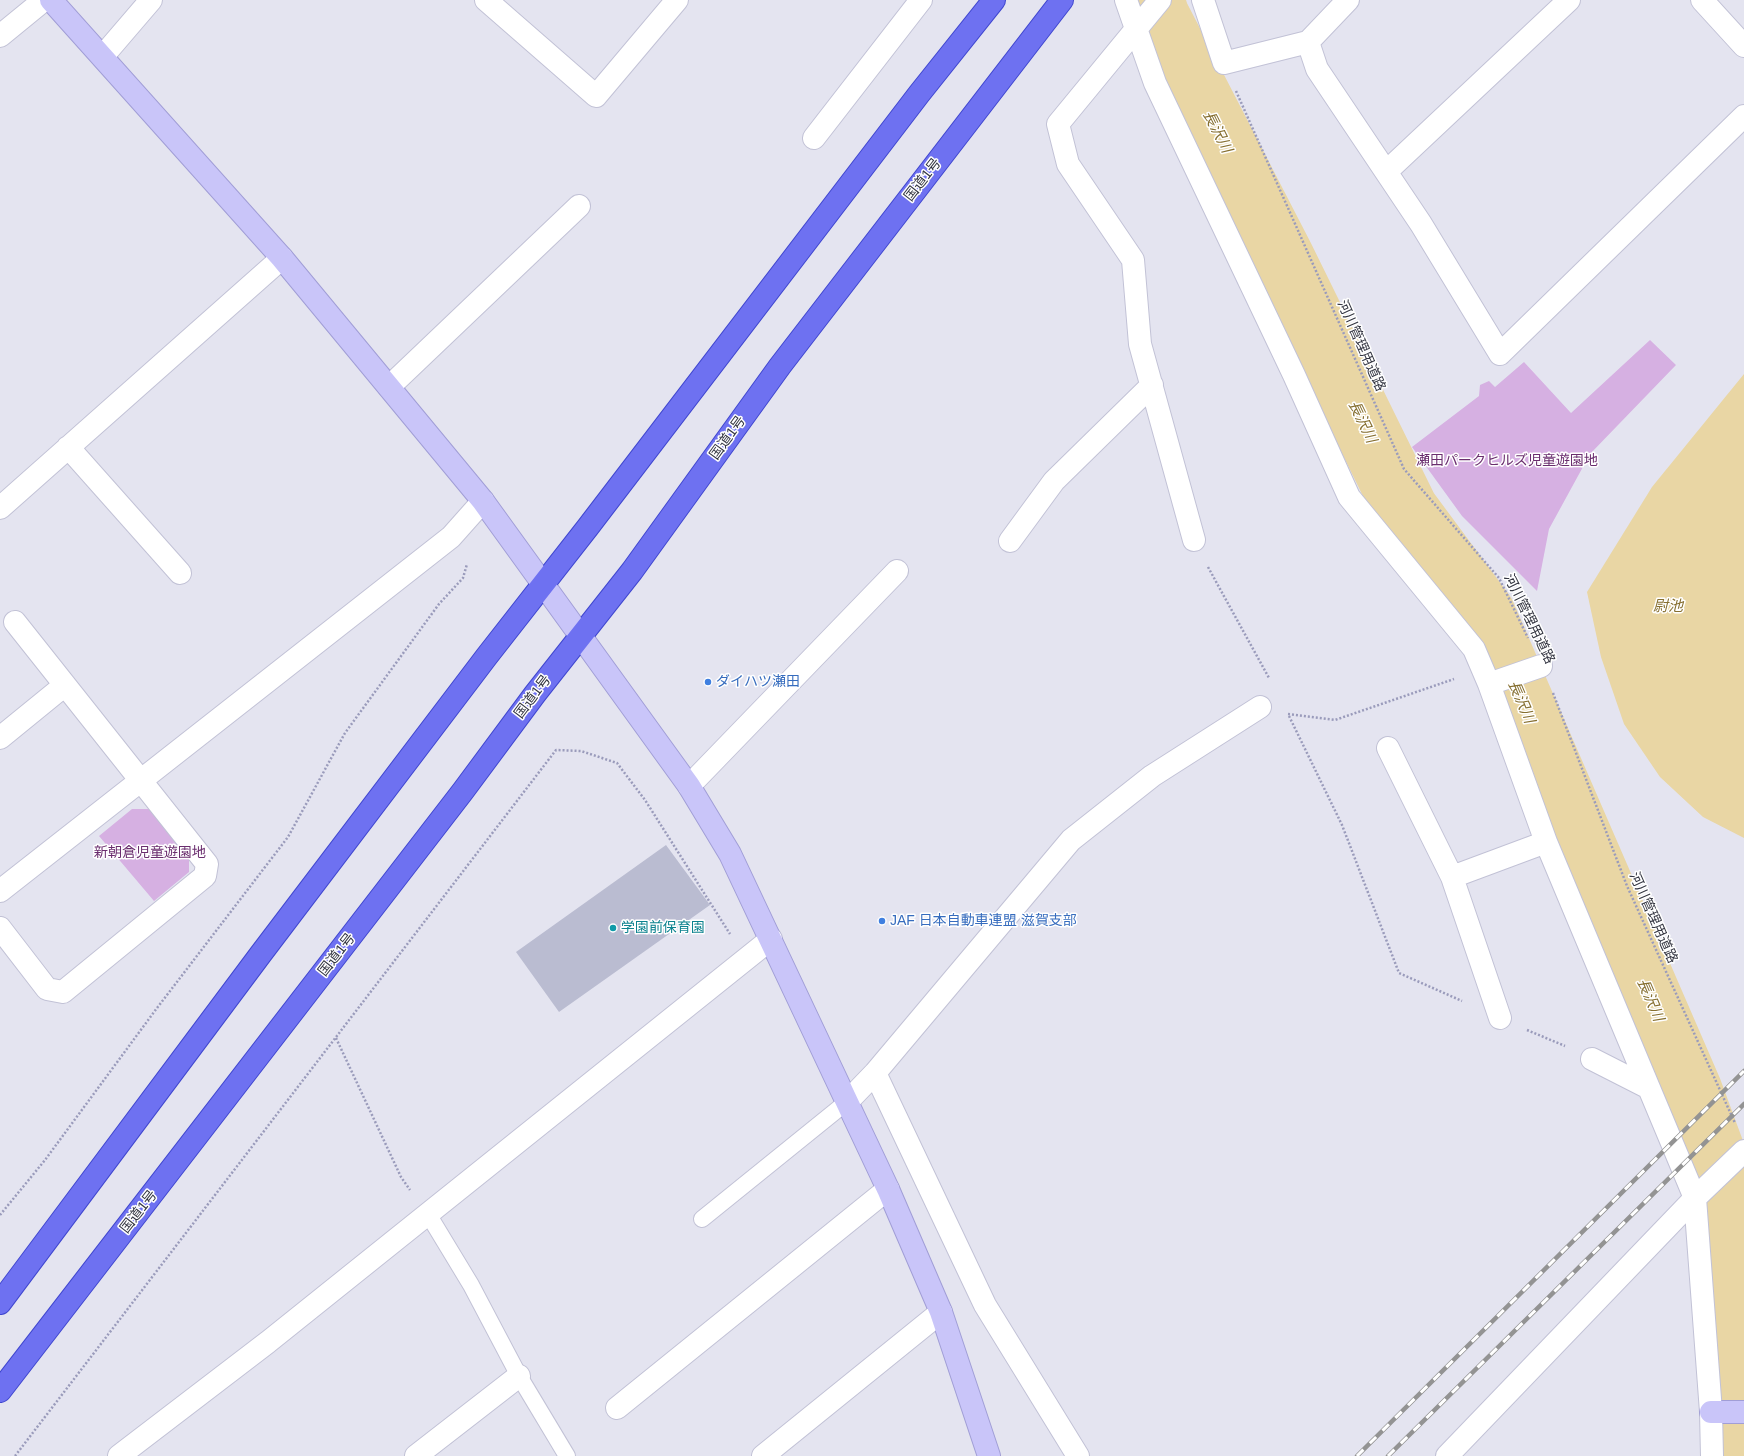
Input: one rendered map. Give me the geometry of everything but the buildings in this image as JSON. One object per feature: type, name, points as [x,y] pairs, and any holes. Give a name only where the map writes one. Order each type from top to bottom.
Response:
[{"type":"highway","points":[[0,1303],[260,954],[401,771],[487,656],[994,0]]},
{"type":"highway","name":"国道1号","points":[[0,1391],[454,803],[535,694],[632,571],[780,366],[1062,0]]},
{"type":"street","points":[[0,36],[44,0]]},
{"type":"street","points":[[51,0],[103,56],[282,258],[483,501],[689,786],[730,854],[848,1101],[888,1189],[941,1312],[989,1456]]},
{"type":"street","points":[[103,56],[151,0]]},
{"type":"street","points":[[486,0],[596,96],[677,0]]},
{"type":"street","points":[[814,138],[922,0]]},
{"type":"street","points":[[1126,0],[1155,83],[1290,368],[1349,497],[1474,649],[1488,679],[1546,842],[1695,1198],[1712,1456]]},
{"type":"street","points":[[1160,0],[1058,124],[1068,164],[1134,260],[1140,344],[1194,540]]},
{"type":"street","points":[[1203,0],[1224,63],[1308,42],[1348,0]]},
{"type":"street","points":[[1386,172],[1570,0]]},
{"type":"street","points":[[1702,0],[1744,46]]},
{"type":"street","points":[[1308,42],[1317,69],[1421,224],[1500,354],[1744,116]]},
{"type":"street","points":[[389,387],[579,206]]},
{"type":"street","points":[[0,508],[282,258]]},
{"type":"street","points":[[1010,541],[1054,481],[1152,385]]},
{"type":"street","points":[[68,447],[180,573]]},
{"type":"street","points":[[0,891],[456,531],[483,501]]},
{"type":"street","points":[[689,786],[897,571]]},
{"type":"street","points":[[0,928],[47,989],[63,992],[205,876],[207,864],[15,622]]},
{"type":"street","points":[[1488,679],[1540,667]]},
{"type":"street","points":[[0,738],[66,685]]},
{"type":"street","points":[[848,1101],[875,1073],[1071,840],[1152,776],[1260,707]]},
{"type":"street","points":[[1388,748],[1452,877],[1500,1018]]},
{"type":"street","points":[[1452,877],[1546,842]]},
{"type":"street","points":[[119,1456],[268,1342],[771,939]]},
{"type":"street","points":[[1592,1058],[1649,1088]]},
{"type":"street","points":[[875,1073],[985,1305],[1078,1456]]},
{"type":"street","points":[[1447,1456],[1695,1198],[1744,1151]]},
{"type":"street","points":[[617,1408],[888,1189]]},
{"type":"street","points":[[763,1456],[941,1312]]},
{"type":"street","points":[[416,1456],[518,1376]]},
{"type":"street","points":[[1710,1412],[1744,1412]]},
{"type":"lane","points":[[702,1219],[848,1101]]},
{"type":"lane","points":[[428,1214],[471,1285],[518,1376],[568,1456]]},
{"type":"path","name":"河川管理用道路","points":[[1224,63],[1404,469],[1500,578],[1540,667],[1560,707],[1627,886],[1738,1128]]},
{"type":"path","points":[[0,1215],[45,1160],[157,1008],[288,837],[345,733],[439,604],[463,578],[470,555],[456,531]]},
{"type":"path","points":[[1194,540],[1269,679]]},
{"type":"path","points":[[1288,714],[1335,720],[1488,679]]},
{"type":"path","points":[[1284,707],[1342,825],[1399,973],[1592,1058]]},
{"type":"path","points":[[15,1456],[556,750],[581,751],[617,763],[645,800],[746,959]]},
{"type":"path","points":[[336,1038],[402,1178],[428,1214]]},
{"type":"green space","name":"瀬田パークヒルズ児童遊園地","points":[[1650,340],[1676,365],[1590,454],[1549,529],[1537,591],[1462,516],[1412,447],[1479,396],[1480,385],[1489,381],[1495,387],[1524,362],[1571,413]]},
{"type":"green space","name":"新朝倉児童遊園地","points":[[132,809],[149,809],[189,858],[189,872],[154,901],[99,836]]},
{"type":"water","name":"尉池","points":[[1744,374],[1744,838],[1703,817],[1660,777],[1624,724],[1601,657],[1587,592],[1652,487]]},
{"type":"waterway","name":"長沢川","points":[[1152,0],[1157,16],[1282,258],[1406,510],[1483,614],[1690,1091],[1728,1194],[1742,1456]]},
{"type":"railway","points":[[1357,1456],[1744,1071]]},
{"type":"railway","points":[[1388,1456],[1744,1104]]},
{"type":"place","name":"ダイハツ瀬田","points":[[708,682]]},
{"type":"place","name":"JAF 日本自動車連盟 滋賀支部","points":[[882,921]]},
{"type":"place","name":"学園前保育園","points":[[613,928]]}]
